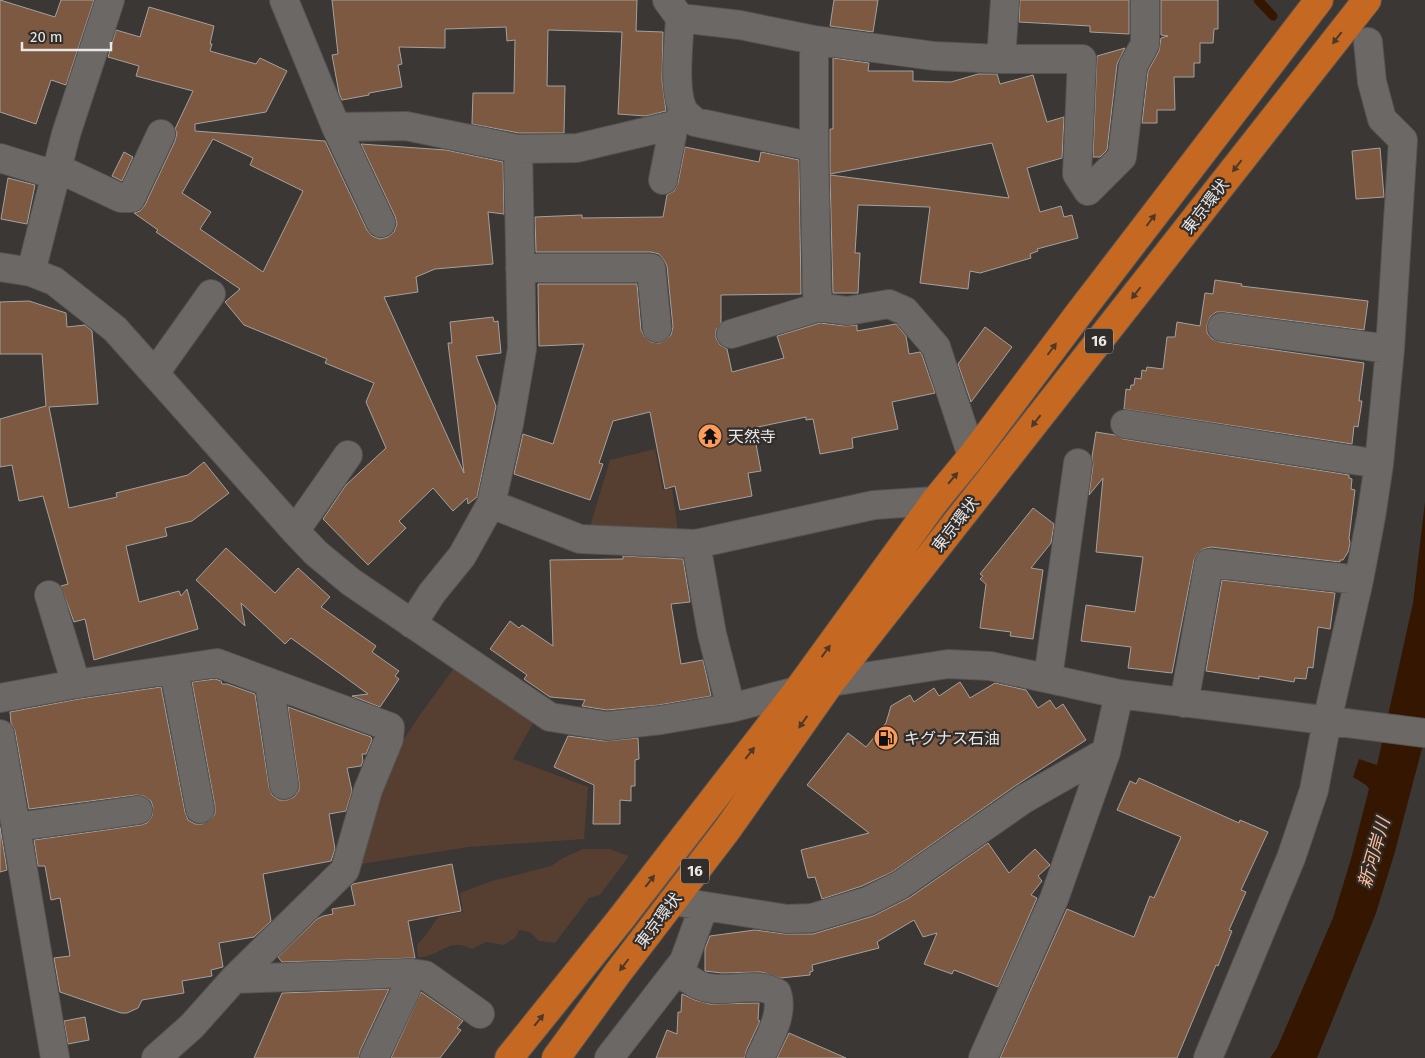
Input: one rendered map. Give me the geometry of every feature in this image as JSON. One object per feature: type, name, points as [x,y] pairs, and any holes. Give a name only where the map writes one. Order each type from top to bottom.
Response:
[{"type":"highway","name":"東京環状","points":[[509,1058],[620,920],[798,691],[934,501],[972,456],[1319,0]]},
{"type":"highway","name":"東京環状","points":[[556,1058],[727,830],[832,682],[1367,0]]},
{"type":"street","points":[[32,272],[66,134],[110,0]]},
{"type":"street","points":[[284,0],[336,127],[382,223]]},
{"type":"street","points":[[1001,59],[1005,0]]},
{"type":"street","points":[[663,180],[681,107],[678,92],[673,9],[814,40],[934,56],[1001,59],[1082,58],[1077,174],[1088,191],[1122,157],[1133,66],[1145,44],[1144,0]]},
{"type":"street","points":[[814,40],[814,148],[817,293],[819,307]]},
{"type":"street","points":[[1208,1058],[1291,858],[1314,790],[1332,722],[1371,517],[1379,464],[1390,349],[1404,134],[1382,119],[1372,82],[1368,42]]},
{"type":"street","points":[[336,127],[406,126],[518,149],[577,148],[679,119],[814,148]]},
{"type":"street","points":[[0,158],[56,172],[120,198],[131,198],[161,134]]},
{"type":"street","points":[[412,624],[432,593],[462,556],[490,504],[509,424],[522,349],[518,149]]},
{"type":"street","points":[[0,267],[32,272],[54,281],[115,329],[316,553],[351,582],[550,717],[607,726],[662,720],[731,708],[832,682],[948,664],[990,666],[1119,694],[1425,734]]},
{"type":"street","points":[[520,268],[651,268],[657,328]]},
{"type":"street","points":[[155,373],[211,294]]},
{"type":"street","points":[[731,334],[819,307],[847,311],[889,304],[904,311],[936,347],[972,456]]},
{"type":"street","points":[[1222,327],[1390,349]]},
{"type":"street","points":[[1125,424],[1379,464]]},
{"type":"street","points":[[295,531],[348,455]]},
{"type":"street","points":[[1048,678],[1078,463]]},
{"type":"street","points":[[490,504],[580,540],[696,544],[874,505],[934,501]]},
{"type":"street","points":[[696,544],[712,634],[731,708]]},
{"type":"street","points":[[1184,703],[1209,563],[1359,580]]},
{"type":"street","points":[[48,595],[76,684]]},
{"type":"street","points":[[0,698],[76,684],[217,664],[390,727],[389,739],[368,790],[345,870],[234,979],[192,1026],[156,1058]]},
{"type":"street","points":[[174,670],[200,808]]},
{"type":"street","points":[[269,682],[284,785]]},
{"type":"street","points":[[983,1058],[1054,900],[1106,752],[1119,694]]},
{"type":"street","points":[[0,734],[55,1058]]},
{"type":"street","points":[[673,900],[787,919],[812,918],[868,901],[900,885],[1024,799],[1106,752]]},
{"type":"street","points":[[16,827],[138,810]]},
{"type":"street","points":[[609,1058],[684,961],[704,906]]},
{"type":"street","points":[[677,970],[689,980],[704,987],[729,989],[768,988],[777,993],[780,1002],[778,1016],[760,1058]]},
{"type":"street","points":[[234,979],[411,972],[425,976],[480,1014]]},
{"type":"street","points":[[374,1058],[405,992],[411,972]]},
{"type":"shaded area","points":[[655,449],[663,490],[672,489],[679,539],[588,533],[610,460]]},
{"type":"shaded area","points":[[454,668],[536,718],[513,759],[588,787],[584,839],[468,847],[361,864],[370,806],[392,758],[417,719]]},
{"type":"shaded area","points":[[583,849],[609,849],[629,856],[600,895],[589,898],[555,943],[539,941],[530,932],[519,930],[516,937],[504,945],[486,942],[472,949],[456,945],[418,957],[417,945],[438,917],[463,912],[460,893],[492,881],[551,866]]},
{"type":"water","name":"新河岸川","points":[[1425,502],[1425,737],[1394,855],[1376,913],[1317,1058],[1270,1058],[1277,1048],[1333,918],[1351,859],[1369,789],[1353,777],[1359,759],[1377,765],[1413,603]]},
{"type":"building","points":[[0,0],[55,17],[61,0],[94,0],[66,85],[51,80],[36,124],[0,112]]},
{"type":"building","points":[[332,0],[637,0],[636,31],[663,32],[662,81],[666,111],[646,116],[618,114],[622,32],[548,30],[547,86],[565,86],[564,133],[519,133],[472,124],[473,93],[514,93],[515,40],[507,41],[506,27],[445,29],[445,48],[399,47],[402,64],[398,65],[402,87],[342,100],[332,55],[338,54]]},
{"type":"building","points":[[834,0],[878,0],[873,32],[830,26]]},
{"type":"building","points":[[1020,0],[1129,0],[1129,34],[1090,32],[1090,26],[1019,22]]},
{"type":"building","points":[[1161,0],[1218,0],[1218,29],[1214,29],[1213,43],[1200,43],[1200,63],[1194,63],[1194,77],[1174,77],[1175,110],[1157,110],[1157,123],[1142,123],[1148,71],[1159,51],[1161,38],[1168,36],[1161,35]]},
{"type":"building","points":[[149,7],[214,26],[210,51],[256,64],[260,58],[287,71],[266,112],[195,124],[195,131],[325,141],[367,230],[372,236],[380,239],[388,237],[394,232],[397,224],[361,144],[446,150],[503,162],[504,214],[488,212],[493,264],[435,269],[416,277],[418,292],[384,297],[464,473],[448,343],[452,343],[450,322],[493,317],[494,322],[498,321],[501,353],[476,356],[496,406],[477,497],[468,504],[467,498],[453,511],[433,488],[399,521],[406,528],[368,565],[323,519],[346,485],[386,448],[366,402],[374,383],[325,363],[327,359],[244,325],[225,302],[240,289],[156,232],[158,230],[134,213],[140,211],[145,205],[175,141],[177,133],[175,129],[193,91],[136,76],[139,66],[108,57],[116,30],[140,37]],"holes":[[[213,139],[253,158],[250,165],[303,191],[263,272],[200,229],[211,212],[182,193]]]},
{"type":"building","points":[[1125,48],[1117,64],[1107,150],[1100,157],[1093,157],[1097,56]]},
{"type":"building","points":[[833,58],[869,63],[868,71],[913,71],[913,81],[951,82],[978,74],[997,74],[1000,84],[1033,75],[1047,122],[1064,117],[1062,158],[1027,168],[1040,212],[1061,206],[1064,217],[1072,215],[1078,238],[1037,249],[1038,251],[1030,254],[1031,258],[980,273],[970,271],[968,289],[920,283],[930,207],[858,205],[855,253],[860,253],[858,293],[833,293],[830,175],[1009,198],[992,143],[830,174],[830,129],[833,129]]},
{"type":"building","points":[[685,147],[759,162],[761,152],[799,160],[801,294],[721,295],[721,323],[716,330],[716,338],[720,345],[727,349],[732,372],[784,358],[777,336],[820,323],[845,326],[857,325],[857,331],[896,324],[906,336],[909,354],[920,352],[922,355],[935,393],[892,402],[898,429],[852,438],[853,448],[820,454],[813,419],[806,420],[806,417],[753,428],[761,471],[748,473],[752,496],[680,510],[675,486],[665,489],[650,412],[613,421],[599,463],[603,464],[590,500],[514,474],[523,434],[553,444],[584,344],[539,346],[538,284],[637,284],[641,330],[645,337],[651,342],[659,343],[671,335],[673,327],[667,266],[659,254],[651,252],[536,252],[535,217],[582,215],[582,218],[663,217],[667,195],[674,191],[678,183]]},
{"type":"building","points":[[1380,148],[1384,197],[1356,199],[1352,151]]},
{"type":"building","points":[[124,152],[133,157],[122,181],[112,176]]},
{"type":"building","points":[[8,178],[35,185],[27,224],[1,219]]},
{"type":"building","points":[[1215,280],[1242,284],[1241,286],[1368,301],[1364,330],[1224,312],[1216,312],[1210,317],[1207,325],[1207,333],[1212,339],[1220,342],[1364,363],[1359,401],[1362,401],[1358,427],[1354,426],[1352,444],[1124,409],[1126,389],[1130,390],[1131,385],[1134,385],[1135,378],[1141,379],[1142,370],[1146,371],[1147,367],[1163,369],[1167,337],[1175,337],[1177,322],[1200,326],[1205,293],[1213,294]]},
{"type":"building","points":[[29,301],[66,313],[67,327],[85,325],[92,331],[98,404],[49,407],[69,508],[117,497],[116,493],[188,475],[204,462],[229,493],[192,521],[165,528],[167,536],[126,546],[139,602],[179,591],[181,596],[187,589],[198,629],[94,660],[85,619],[74,622],[61,586],[68,584],[43,496],[19,501],[12,465],[0,467],[0,419],[46,406],[42,354],[0,354],[0,302]]},
{"type":"building","points":[[985,327],[1012,347],[971,402],[958,364]]},
{"type":"building","points":[[1096,432],[1115,435],[1123,439],[1349,475],[1349,478],[1352,479],[1351,489],[1355,490],[1348,552],[1340,562],[1211,547],[1203,549],[1194,560],[1172,673],[1128,668],[1131,647],[1081,641],[1086,605],[1135,612],[1143,557],[1096,552],[1103,478],[1089,495]]},
{"type":"building","points":[[1033,508],[1054,524],[1051,543],[1031,568],[1043,570],[1033,639],[1010,636],[1011,632],[980,628],[986,584],[980,579],[983,576],[980,574]]},
{"type":"building","points":[[226,548],[275,593],[298,568],[330,597],[321,607],[376,646],[372,652],[399,671],[395,676],[399,679],[380,707],[352,696],[368,694],[291,638],[285,644],[241,603],[245,626],[196,580]]},
{"type":"building","points":[[623,556],[683,559],[690,602],[671,604],[681,664],[703,660],[711,696],[659,705],[607,710],[582,706],[585,700],[550,697],[524,679],[527,675],[490,649],[510,621],[519,628],[522,625],[553,646],[550,560],[623,559]]},
{"type":"building","points":[[1222,580],[1335,593],[1330,629],[1318,627],[1313,668],[1308,667],[1306,679],[1295,678],[1294,682],[1259,676],[1259,679],[1206,671]]},
{"type":"building","points":[[215,679],[221,681],[222,684],[255,694],[269,787],[272,795],[279,800],[287,800],[294,797],[299,790],[288,707],[371,737],[372,740],[366,754],[362,754],[363,761],[361,766],[347,768],[352,791],[346,811],[329,814],[335,849],[331,861],[263,874],[271,921],[254,937],[219,943],[223,967],[211,970],[212,976],[182,981],[184,993],[142,1000],[138,1008],[127,1013],[121,1013],[60,992],[54,958],[70,956],[60,898],[51,900],[45,866],[38,866],[34,840],[141,825],[147,823],[152,816],[153,807],[151,801],[144,796],[136,795],[29,809],[10,712],[79,699],[161,687],[185,812],[188,820],[195,824],[202,824],[210,820],[215,814],[215,806],[192,682]]},
{"type":"building","points":[[960,682],[970,698],[995,683],[1026,690],[1038,708],[1050,700],[1056,709],[1063,704],[1086,740],[1015,786],[892,872],[862,886],[822,899],[815,877],[808,878],[801,850],[869,833],[807,785],[848,733],[866,747],[886,723],[891,706],[910,695],[914,702],[934,688],[939,696]]},
{"type":"building","points":[[568,736],[605,741],[638,738],[639,759],[635,760],[635,786],[631,786],[631,801],[620,800],[620,824],[593,824],[594,785],[554,767]]},
{"type":"building","points":[[1139,778],[1239,823],[1240,820],[1268,832],[1241,890],[1246,892],[1229,930],[1232,931],[1218,966],[1216,965],[1177,1058],[1000,1058],[1067,909],[1134,937],[1150,896],[1154,898],[1181,837],[1117,810],[1130,781],[1136,784]]},
{"type":"building","points":[[0,827],[7,870],[0,872]]},
{"type":"building","points":[[988,843],[1009,873],[1035,849],[1050,865],[1038,876],[1042,881],[1031,895],[1037,898],[998,987],[954,970],[952,974],[924,964],[937,933],[923,937],[914,920],[877,942],[879,948],[812,965],[813,971],[810,972],[810,975],[781,978],[761,972],[722,973],[705,971],[705,949],[710,936],[755,930],[785,934],[813,934],[873,916],[909,898]]},
{"type":"building","points":[[452,864],[461,911],[408,921],[415,958],[282,962],[278,957],[317,919],[333,914],[332,909],[355,905],[351,886],[353,884]]},
{"type":"building","points":[[389,989],[360,1051],[359,1058],[254,1058],[282,993]]},
{"type":"building","points":[[421,992],[463,1021],[457,1028],[461,1030],[440,1058],[391,1058]]},
{"type":"building","points":[[682,994],[710,1004],[759,1003],[758,1020],[760,1021],[746,1051],[745,1058],[656,1058],[667,1030],[677,1034],[678,1012],[681,1012]]},
{"type":"building","points":[[85,1017],[89,1040],[68,1044],[64,1021]]},
{"type":"building","points":[[789,1033],[846,1058],[777,1058]]},
{"type":"waterway","points":[[1258,0],[1273,16]]},
{"type":"place","name":"天然寺","points":[[710,436]]},
{"type":"place","name":"キグナス石油","points":[[886,738]]}]
